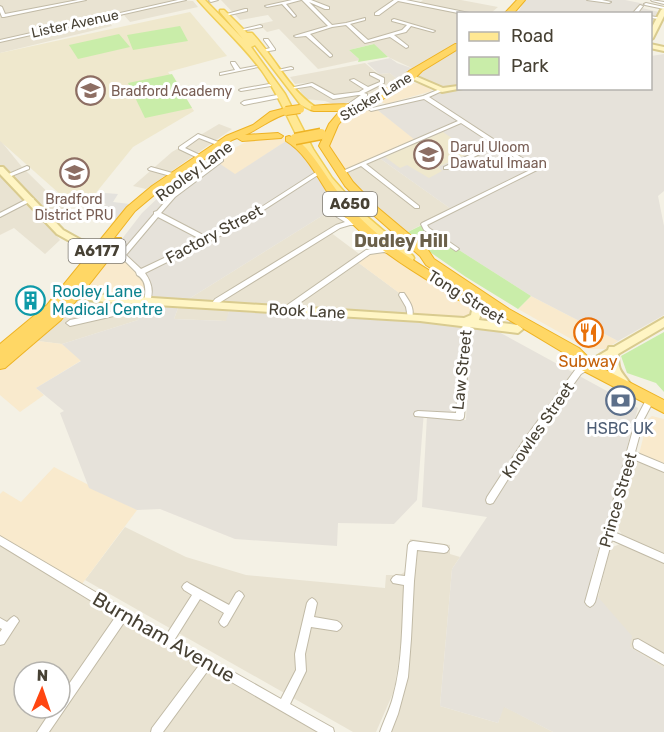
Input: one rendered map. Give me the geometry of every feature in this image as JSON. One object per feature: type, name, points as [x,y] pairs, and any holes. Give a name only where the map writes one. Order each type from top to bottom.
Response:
[{"type":"highway","points":[[510,12],[521,0]]},
{"type":"highway","name":"Sticker Lane","points":[[328,129],[347,111],[374,101],[457,47]]},
{"type":"highway","name":"Sticker Lane","points":[[312,108],[337,110],[347,101],[411,76]]},
{"type":"highway","points":[[312,108],[328,113],[328,129],[324,146],[342,173],[374,210],[424,253],[427,267],[410,267],[356,224],[331,192],[302,148],[267,129],[270,116],[286,111],[298,116],[312,108]]},
{"type":"highway","name":"Rooley Lane","points":[[0,351],[51,308],[131,209],[174,175],[219,144],[256,127],[270,116]]},
{"type":"highway","points":[[287,138],[328,129]]},
{"type":"highway","name":"Rooley Lane","points":[[0,364],[39,333],[75,296],[133,221],[165,189],[241,138],[287,138]]},
{"type":"highway","name":"Tong Street","points":[[427,267],[478,306],[571,359],[590,366],[664,407]]},
{"type":"highway","name":"Tong Street","points":[[427,267],[574,352],[590,366]]},
{"type":"main road","name":"A650","points":[[201,0],[240,33],[256,67],[277,97]]},
{"type":"main road","name":"A650","points":[[212,0],[240,33],[298,116]]},
{"type":"main road","points":[[240,33],[251,36],[280,70],[300,102],[312,108]]},
{"type":"main road","points":[[270,116],[279,105],[277,97]]},
{"type":"main road","name":"Tong Street","points":[[298,116],[319,166],[346,200],[427,267]]},
{"type":"street","points":[[51,0],[54,6]]},
{"type":"street","points":[[0,7],[4,16],[84,0]]},
{"type":"street","name":"Lister Avenue","points":[[0,41],[184,0]]},
{"type":"street","points":[[267,6],[298,0]]},
{"type":"street","points":[[305,0],[315,1],[327,9]]},
{"type":"street","points":[[305,0],[331,26]]},
{"type":"street","points":[[377,14],[399,0],[462,12]]},
{"type":"street","points":[[589,0],[609,2]]},
{"type":"street","points":[[653,0],[664,3]]},
{"type":"street","points":[[284,3],[294,15]]},
{"type":"street","points":[[636,12],[643,5],[664,9],[652,36]]},
{"type":"street","points":[[225,15],[245,10]]},
{"type":"street","points":[[652,17],[660,18]]},
{"type":"street","points":[[296,36],[363,19]]},
{"type":"street","points":[[394,20],[433,31]]},
{"type":"street","points":[[347,24],[367,42],[404,31],[410,24]]},
{"type":"street","points":[[240,33],[260,26]]},
{"type":"street","points":[[307,34],[330,56]]},
{"type":"street","points":[[391,35],[406,47]]},
{"type":"street","points":[[264,51],[273,50],[266,40]]},
{"type":"street","points":[[233,63],[238,70]]},
{"type":"street","points":[[222,74],[256,67]]},
{"type":"street","points":[[280,70],[291,68]]},
{"type":"street","points":[[347,101],[366,88],[382,82],[372,74]]},
{"type":"street","points":[[411,76],[415,80],[429,83],[442,90]]},
{"type":"street","points":[[352,80],[366,88]]},
{"type":"street","points":[[292,88],[312,84],[328,96],[347,101],[365,96],[360,93]]},
{"type":"street","points":[[241,90],[269,85]]},
{"type":"street","points":[[371,109],[425,97],[442,90],[457,88]]},
{"type":"street","points":[[244,103],[277,97]]},
{"type":"street","points":[[425,97],[536,169],[424,224],[426,229],[456,249]]},
{"type":"street","points":[[342,173],[461,121]]},
{"type":"street","name":"Rooley Lane","points":[[200,157],[181,148],[198,136],[219,144]]},
{"type":"street","points":[[446,168],[497,144]]},
{"type":"street","points":[[147,302],[151,290],[149,283],[122,255],[173,196],[224,160]]},
{"type":"street","points":[[362,164],[417,207]]},
{"type":"street","points":[[2,171],[27,168]]},
{"type":"street","points":[[151,169],[174,175]]},
{"type":"street","points":[[2,171],[60,232],[78,242],[101,247]]},
{"type":"street","name":"Factory Street","points":[[139,273],[234,226],[318,173]]},
{"type":"street","points":[[0,214],[31,199]]},
{"type":"street","points":[[156,213],[205,239]]},
{"type":"street","points":[[213,306],[338,226],[356,224]]},
{"type":"street","points":[[285,310],[368,252],[376,250],[391,252]]},
{"type":"street","points":[[402,295],[409,307],[410,316]]},
{"type":"street","name":"Rook Lane","points":[[75,296],[410,316],[518,329]]},
{"type":"street","points":[[70,322],[116,313],[126,300]]},
{"type":"street","points":[[466,321],[476,316],[478,306]]},
{"type":"street","name":"Law Street","points":[[418,414],[460,417],[466,321]]},
{"type":"street","points":[[590,366],[664,322]]},
{"type":"street","points":[[614,350],[613,369],[626,385]]},
{"type":"street","name":"Knowles Street","points":[[490,500],[529,439],[578,372],[590,366]]},
{"type":"street","name":"Prince Street","points":[[590,602],[640,419],[650,400]]},
{"type":"street","points":[[631,454],[664,468]]},
{"type":"street","points":[[609,534],[664,559]]},
{"type":"street","name":"Burnham Avenue","points":[[0,540],[123,615],[329,732]]},
{"type":"street","points":[[386,732],[402,691],[413,545],[444,549]]},
{"type":"street","points":[[396,580],[409,581]]},
{"type":"street","points":[[187,587],[230,611]]},
{"type":"street","points":[[168,641],[198,593]]},
{"type":"street","points":[[224,622],[239,596]]},
{"type":"street","points":[[284,705],[301,670],[300,654],[312,603]]},
{"type":"street","points":[[72,688],[123,615]]},
{"type":"street","points":[[307,621],[337,626]]},
{"type":"street","points":[[0,640],[8,624]]},
{"type":"street","points":[[638,644],[664,660]]},
{"type":"street","points":[[156,732],[207,663]]},
{"type":"shaded area","points":[[0,0],[176,0],[193,1],[198,7],[130,22],[124,15],[107,19],[112,26],[0,53]]},
{"type":"shaded area","points":[[221,0],[394,0],[418,4],[423,0],[461,0],[498,7],[492,12],[457,12],[457,43],[414,69],[388,57],[373,44],[349,50],[360,60],[318,69],[279,29],[267,32],[259,24],[273,21],[268,15],[240,20]]},
{"type":"shaded area","points":[[525,0],[625,0],[645,4],[642,8],[659,12],[652,30],[652,12],[518,12]]},
{"type":"shaded area","name":"Bradford Academy","points":[[190,12],[227,56],[168,72],[194,111],[133,147],[95,194],[61,195],[0,141],[0,53]]},
{"type":"shaded area","points":[[457,47],[457,89],[449,90],[408,75]]},
{"type":"shaded area","points":[[664,54],[664,191],[658,196],[664,226],[664,315],[618,341],[531,296],[426,229],[424,224],[451,209],[378,157],[415,140],[375,108],[425,97],[442,90],[652,90],[652,56]]},
{"type":"shaded area","points":[[390,58],[414,69],[397,79],[390,73],[379,74],[367,63]]},
{"type":"shaded area","points":[[365,63],[380,76],[379,74],[390,73],[397,79],[370,94],[338,106],[325,101],[305,99],[299,89],[314,82],[295,84],[290,77]]},
{"type":"shaded area","points":[[412,83],[423,84],[432,91],[386,104],[381,102]]},
{"type":"shaded area","points":[[364,104],[375,108],[416,140],[341,173],[324,144],[340,116]]},
{"type":"shaded area","points":[[219,124],[232,129],[146,189],[133,186],[172,152]]},
{"type":"shaded area","name":"Darul Uloom Dawatul Imaan","points":[[443,132],[472,152],[438,167],[442,171],[429,178],[407,165],[400,168],[385,157]]},
{"type":"shaded area","points":[[273,134],[289,139],[235,175],[213,159],[250,140]]},
{"type":"shaded area","points":[[289,139],[293,141],[331,192],[333,209],[179,305],[174,319],[226,321],[229,311],[460,325],[461,328],[455,413],[424,411],[417,500],[394,524],[338,523],[337,546],[235,539],[160,509],[137,510],[89,488],[60,413],[64,411],[36,388],[81,361],[62,344],[138,320],[151,290],[122,255],[108,257],[142,213],[162,194],[213,159],[235,174]]},
{"type":"shaded area","points":[[0,140],[22,167],[2,176],[4,180],[26,171],[69,213],[48,225],[60,240],[45,254],[14,228],[0,235]]},
{"type":"shaded area","points":[[378,157],[451,209],[404,234],[393,235],[342,173]]},
{"type":"shaded area","points":[[105,193],[118,194],[113,202],[130,204],[117,220],[100,216],[102,213],[98,213],[106,204],[95,200]]},
{"type":"shaded area","points":[[333,209],[351,223],[330,232],[362,256],[356,261],[402,295],[410,316],[230,307],[227,321],[174,319],[179,305]]},
{"type":"shaded area","points":[[384,250],[508,320],[467,321],[410,316],[402,295],[356,261],[368,252]]},
{"type":"shaded area","points":[[122,255],[149,283],[147,302],[75,296],[108,257]]},
{"type":"shaded area","points":[[75,296],[147,302],[138,320],[62,344],[30,340]]},
{"type":"shaded area","points":[[531,296],[618,341],[606,349],[589,349],[518,309]]},
{"type":"shaded area","points":[[471,327],[497,331],[638,408],[591,576],[598,597],[632,636],[630,647],[664,668],[664,732],[553,732],[504,707],[498,723],[440,706],[452,569],[487,517],[422,507],[427,416],[466,420]]},
{"type":"shaded area","points":[[30,340],[62,344],[82,360],[36,388],[44,395],[20,412],[0,395],[0,363]]},
{"type":"shaded area","points":[[652,416],[664,419],[664,463],[639,454],[648,419]]},
{"type":"shaded area","points":[[641,462],[664,471],[664,668],[630,647],[598,597],[610,548],[620,544],[622,535],[617,526],[635,463]]},
{"type":"shaded area","points":[[54,467],[137,510],[79,588],[0,540],[0,494],[3,491],[21,502]]},
{"type":"shaded area","points":[[125,527],[186,557],[246,575],[385,588],[386,575],[400,575],[406,571],[410,539],[450,545],[450,554],[460,557],[452,569],[440,706],[498,723],[503,706],[553,732],[385,732],[396,711],[412,572],[394,691],[376,732],[353,732],[85,580]]},
{"type":"shaded area","points":[[0,540],[329,732],[0,732]]},
{"type":"green space","points":[[180,26],[188,41],[133,50],[127,35]]},
{"type":"green space","points":[[119,34],[130,47],[78,59],[69,45]]},
{"type":"green space","points":[[374,44],[388,57],[358,62],[359,59],[349,50]]},
{"type":"green space","points":[[172,74],[192,108],[145,118],[128,83]]},
{"type":"green space","points":[[424,224],[426,229],[531,296],[518,309],[466,277],[404,234]]},
{"type":"green space","points":[[664,332],[664,392],[656,383],[627,373],[621,356]]},
{"type":"place","name":"Bradford Academy","points":[[90,91]]},
{"type":"place","name":"Darul Uloom Dawatul Imaan","points":[[429,155]]},
{"type":"place","name":"Bradford District PRU","points":[[74,172]]},
{"type":"place","name":"Rooley Lane Medical Centre","points":[[31,300]]},
{"type":"place","name":"Subway","points":[[588,333]]},
{"type":"place","name":"HSBC UK","points":[[620,400]]},
{"type":"district","name":"Dudley Hill","points":[[401,241]]}]
